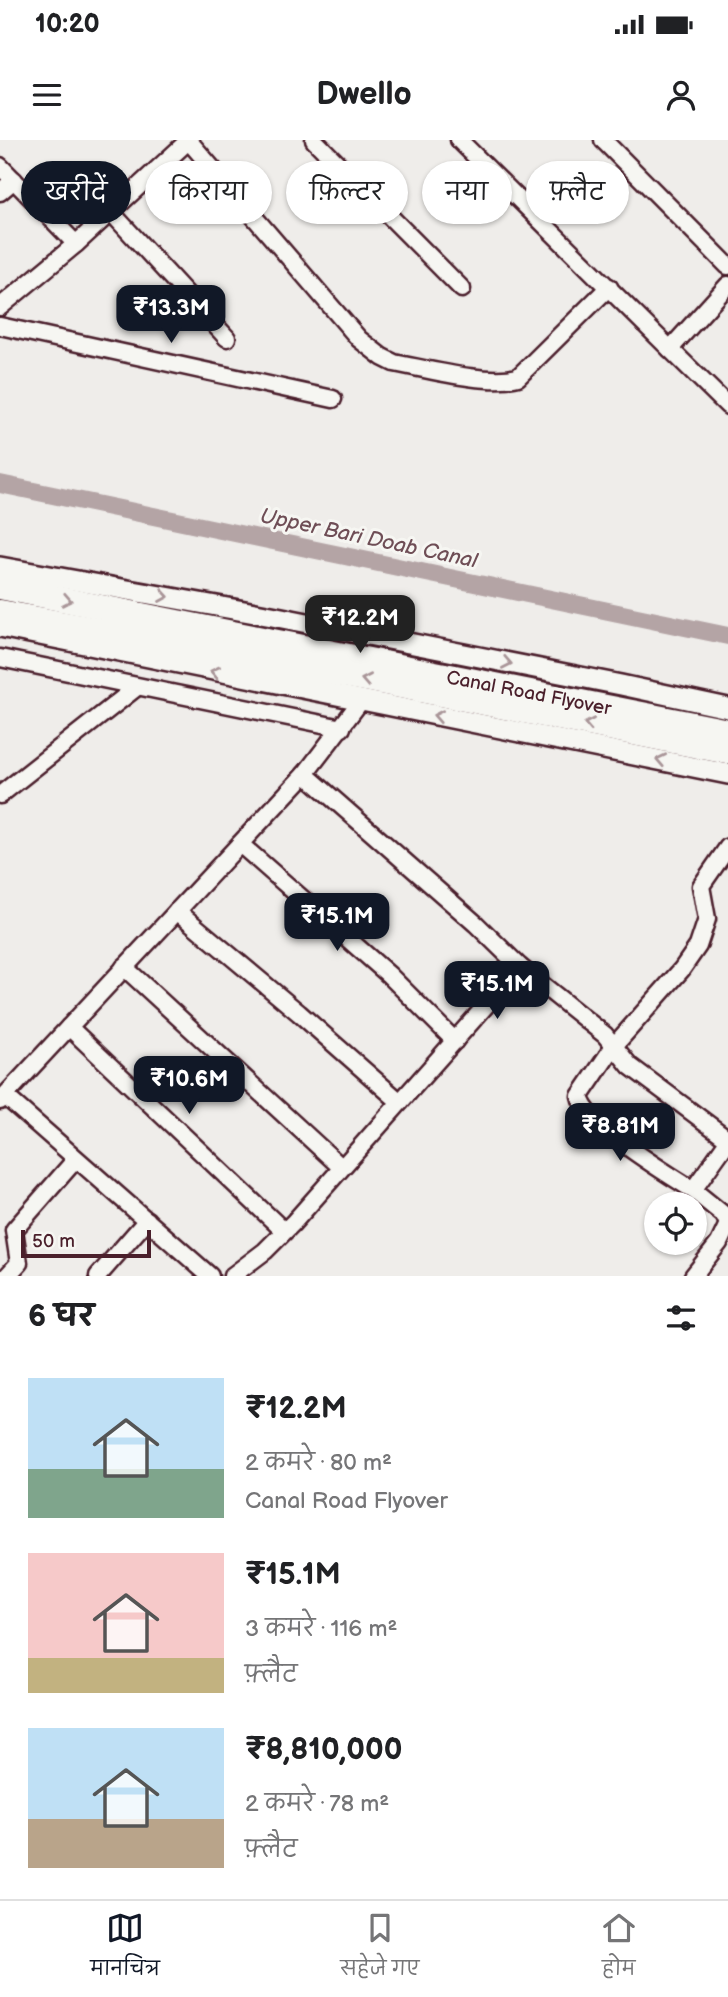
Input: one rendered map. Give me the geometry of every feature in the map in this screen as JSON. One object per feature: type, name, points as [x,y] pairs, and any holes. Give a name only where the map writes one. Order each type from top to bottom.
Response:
[{"type":"main road","name":"Canal Road Flyover","points":[[0,587],[728,731]]},
{"type":"main road","name":"Canal Road Flyover","points":[[0,611],[370,680],[728,752]]},
{"type":"street","points":[[131,193],[188,140],[359,339],[394,363],[508,380],[518,377],[609,287]]},
{"type":"street","points":[[314,140],[462,289]]},
{"type":"street","points":[[459,140],[728,406]]},
{"type":"street","points":[[603,140],[728,267]]},
{"type":"street","points":[[0,166],[76,244]]},
{"type":"street","points":[[0,192],[14,180]]},
{"type":"street","points":[[0,307],[98,224]]},
{"type":"street","points":[[122,224],[227,338]]},
{"type":"street","points":[[670,349],[728,285]]},
{"type":"street","points":[[0,326],[333,399]]},
{"type":"street","points":[[0,567],[272,616],[728,708]]},
{"type":"street","points":[[0,627],[360,702],[728,774]]},
{"type":"street","points":[[0,659],[342,729]]},
{"type":"street","points":[[0,795],[137,687]]},
{"type":"street","points":[[210,1276],[2,1098],[305,774],[360,702]]},
{"type":"street","points":[[305,774],[476,924],[520,967],[605,1035],[630,1066],[728,1140],[693,1190]]},
{"type":"street","points":[[240,844],[388,975],[455,1041]]},
{"type":"street","points":[[693,1276],[719,1244],[728,1223],[724,1215],[591,1117],[580,1096],[614,1046],[682,969],[698,946],[707,919],[701,886],[728,846]]},
{"type":"street","points":[[177,911],[400,1102]]},
{"type":"street","points":[[124,967],[341,1167]]},
{"type":"street","points":[[232,1276],[265,1251],[284,1231],[520,967]]},
{"type":"street","points":[[69,1027],[284,1231]]},
{"type":"street","points":[[7,1276],[19,1263],[14,1230],[76,1159]]},
{"type":"street","points":[[98,1276],[147,1220]]},
{"type":"waterway","name":"Upper Bari Doab Canal","points":[[0,484],[728,636]]}]
